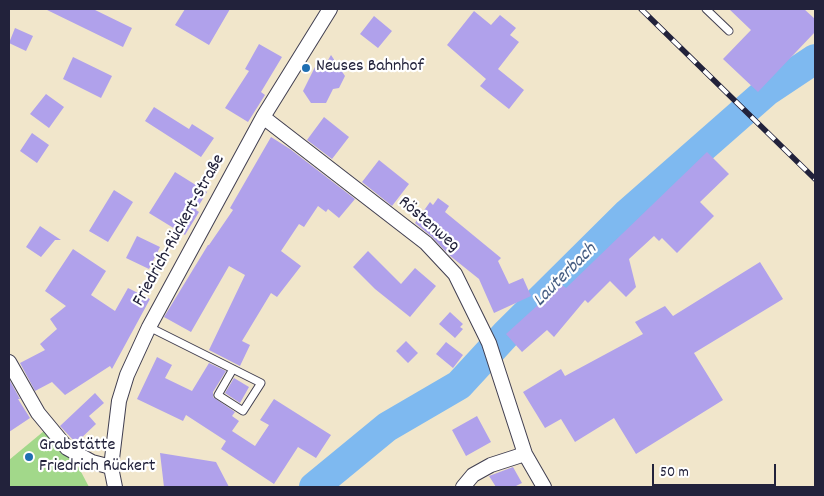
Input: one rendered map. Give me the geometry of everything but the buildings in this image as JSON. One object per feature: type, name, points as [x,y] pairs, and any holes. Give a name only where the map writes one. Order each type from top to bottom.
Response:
[{"type":"street","name":"Friedrich-Rückert-Straße","points":[[115,487],[111,467],[119,401],[127,374],[150,327],[263,117],[330,9]]},
{"type":"street","name":"Röstenweg","points":[[263,117],[426,243],[454,274],[491,348],[525,454],[544,487]]},
{"type":"street","points":[[9,362],[38,413],[67,448],[92,462],[111,467]]},
{"type":"street","points":[[464,487],[473,476],[491,465],[525,454]]},
{"type":"lane","points":[[706,9],[729,31]]},
{"type":"lane","points":[[150,327],[261,382],[243,411],[218,395],[233,369]]},
{"type":"green space","points":[[44,431],[79,468],[89,487],[9,487],[9,460]]},
{"type":"waterway","name":"Lauterbach","points":[[314,487],[387,427],[459,385],[506,334],[628,213],[767,91],[815,59]]},
{"type":"railway","points":[[641,9],[815,179]]},
{"type":"place","name":"Neuses Bahnhof","points":[[306,68]]},
{"type":"place","name":"Grabstätte Friedrich Rückert","points":[[29,457]]}]
